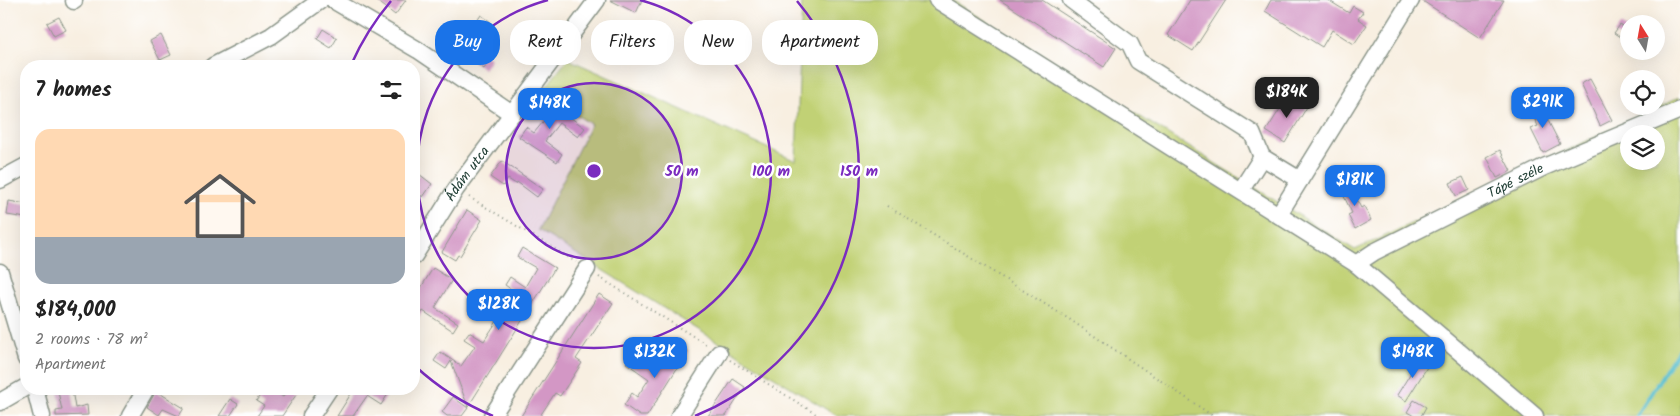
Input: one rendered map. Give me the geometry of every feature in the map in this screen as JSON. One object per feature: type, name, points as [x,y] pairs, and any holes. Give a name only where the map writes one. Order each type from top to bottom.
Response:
[{"type":"street","points":[[225,60],[271,36],[322,0]]},
{"type":"street","points":[[333,0],[418,50],[512,114]]},
{"type":"street","name":"Ádám utca","points":[[420,246],[456,189],[596,0]]},
{"type":"street","points":[[937,0],[1356,264],[1535,416]]},
{"type":"street","points":[[1071,0],[1130,44],[1138,61],[1252,133],[1262,157],[1300,180]]},
{"type":"street","points":[[1279,214],[1411,0]]},
{"type":"street","name":"Tápé széle","points":[[1356,264],[1374,252],[1544,167],[1680,110]]},
{"type":"street","points":[[1241,190],[1262,157]]},
{"type":"street","points":[[0,180],[20,169]]},
{"type":"street","points":[[492,416],[587,269]]},
{"type":"street","points":[[0,272],[20,339]]},
{"type":"street","points":[[679,416],[719,353]]},
{"type":"street","points":[[0,402],[20,390]]},
{"type":"street","points":[[37,395],[42,416]]},
{"type":"street","points":[[130,416],[142,395]]},
{"type":"street","points":[[311,416],[325,395]]},
{"type":"path","points":[[456,189],[820,416]]},
{"type":"path","points":[[887,206],[1068,319],[1213,416]]},
{"type":"green space","points":[[802,0],[952,0],[1355,250],[1620,125],[1620,170],[1665,170],[1665,125],[1621,125],[1642,115],[1665,115],[1665,104],[1680,97],[1680,416],[837,416],[538,230],[591,124],[541,93],[563,65],[581,65],[796,161],[800,65],[878,65],[878,20],[801,20]]},
{"type":"building","points":[[376,0],[406,0],[395,15]]},
{"type":"building","points":[[610,0],[642,0],[636,13]]},
{"type":"building","points":[[1000,0],[1042,0],[1116,48],[1104,67]]},
{"type":"building","points":[[1190,0],[1226,0],[1193,51],[1168,35]]},
{"type":"building","points":[[1271,0],[1328,0],[1349,13],[1353,6],[1363,12],[1358,19],[1367,25],[1354,44],[1332,30],[1322,47],[1265,11]]},
{"type":"building","points":[[1421,0],[1504,0],[1480,38]]},
{"type":"building","points":[[481,15],[488,20],[478,20]]},
{"type":"building","points":[[59,17],[66,30],[54,36],[47,23]]},
{"type":"building","points":[[1620,25],[1620,37],[1614,33]]},
{"type":"building","points":[[323,29],[337,38],[331,48],[317,39]]},
{"type":"building","points":[[161,35],[171,55],[160,60],[150,41]]},
{"type":"building","points":[[478,65],[487,65],[484,69]]},
{"type":"building","points":[[1590,79],[1612,120],[1600,126],[1581,84]]},
{"type":"building","points":[[1289,95],[1307,107],[1285,143],[1266,131]]},
{"type":"building","points":[[546,100],[585,128],[578,137],[559,123],[545,141],[562,154],[557,162],[519,137],[526,127],[534,133],[547,117],[538,110]]},
{"type":"building","points":[[1538,101],[1560,144],[1543,153],[1531,129],[1538,126],[1528,106]]},
{"type":"building","points":[[1500,150],[1511,171],[1497,178],[1487,157]]},
{"type":"building","points":[[502,161],[543,189],[537,197],[517,182],[516,184],[508,179],[503,186],[490,177]]},
{"type":"building","points":[[420,175],[432,184],[423,197],[420,195]]},
{"type":"building","points":[[1463,177],[1469,190],[1456,196],[1450,183]]},
{"type":"building","points":[[1347,181],[1361,208],[1364,206],[1371,220],[1355,229],[1348,215],[1352,213],[1339,186]]},
{"type":"building","points":[[9,201],[20,203],[20,217],[7,215]]},
{"type":"building","points":[[467,210],[482,220],[460,256],[458,255],[455,260],[442,252]]},
{"type":"building","points":[[522,248],[555,268],[468,407],[451,361],[446,369],[434,361],[440,352],[461,366],[475,346],[464,339],[469,332],[484,341],[503,312],[506,314],[518,294],[505,285],[510,277],[525,287],[536,268],[517,257]]},
{"type":"building","points":[[433,268],[452,280],[435,308],[458,323],[453,331],[423,311],[420,316],[420,289]]},
{"type":"building","points":[[599,294],[613,303],[576,359],[582,363],[560,396],[555,393],[540,416],[521,416]]},
{"type":"building","points":[[674,341],[688,351],[647,416],[640,416],[624,405],[632,393],[637,397],[649,379],[626,363],[632,355],[655,369]]},
{"type":"building","points":[[1420,358],[1429,364],[1406,401],[1397,395]]},
{"type":"building","points":[[733,379],[745,387],[726,416],[708,416]]},
{"type":"building","points":[[59,395],[73,395],[75,408],[87,405],[88,415],[56,416],[56,411],[62,410]]},
{"type":"building","points":[[154,395],[163,395],[184,408],[179,416],[163,409],[159,415],[147,407]]},
{"type":"building","points":[[260,395],[280,395],[283,397],[284,395],[296,395],[282,416],[257,416],[264,406],[256,401]]},
{"type":"building","points":[[350,395],[387,395],[381,405],[367,396],[353,416],[337,416]]},
{"type":"building","points":[[453,397],[468,408],[462,416],[447,416],[442,412]]},
{"type":"building","points":[[230,399],[238,404],[230,416],[219,416]]},
{"type":"building","points":[[1414,400],[1426,407],[1421,416],[1414,416],[1407,412]]},
{"type":"waterway","points":[[1637,416],[1680,347]]}]
